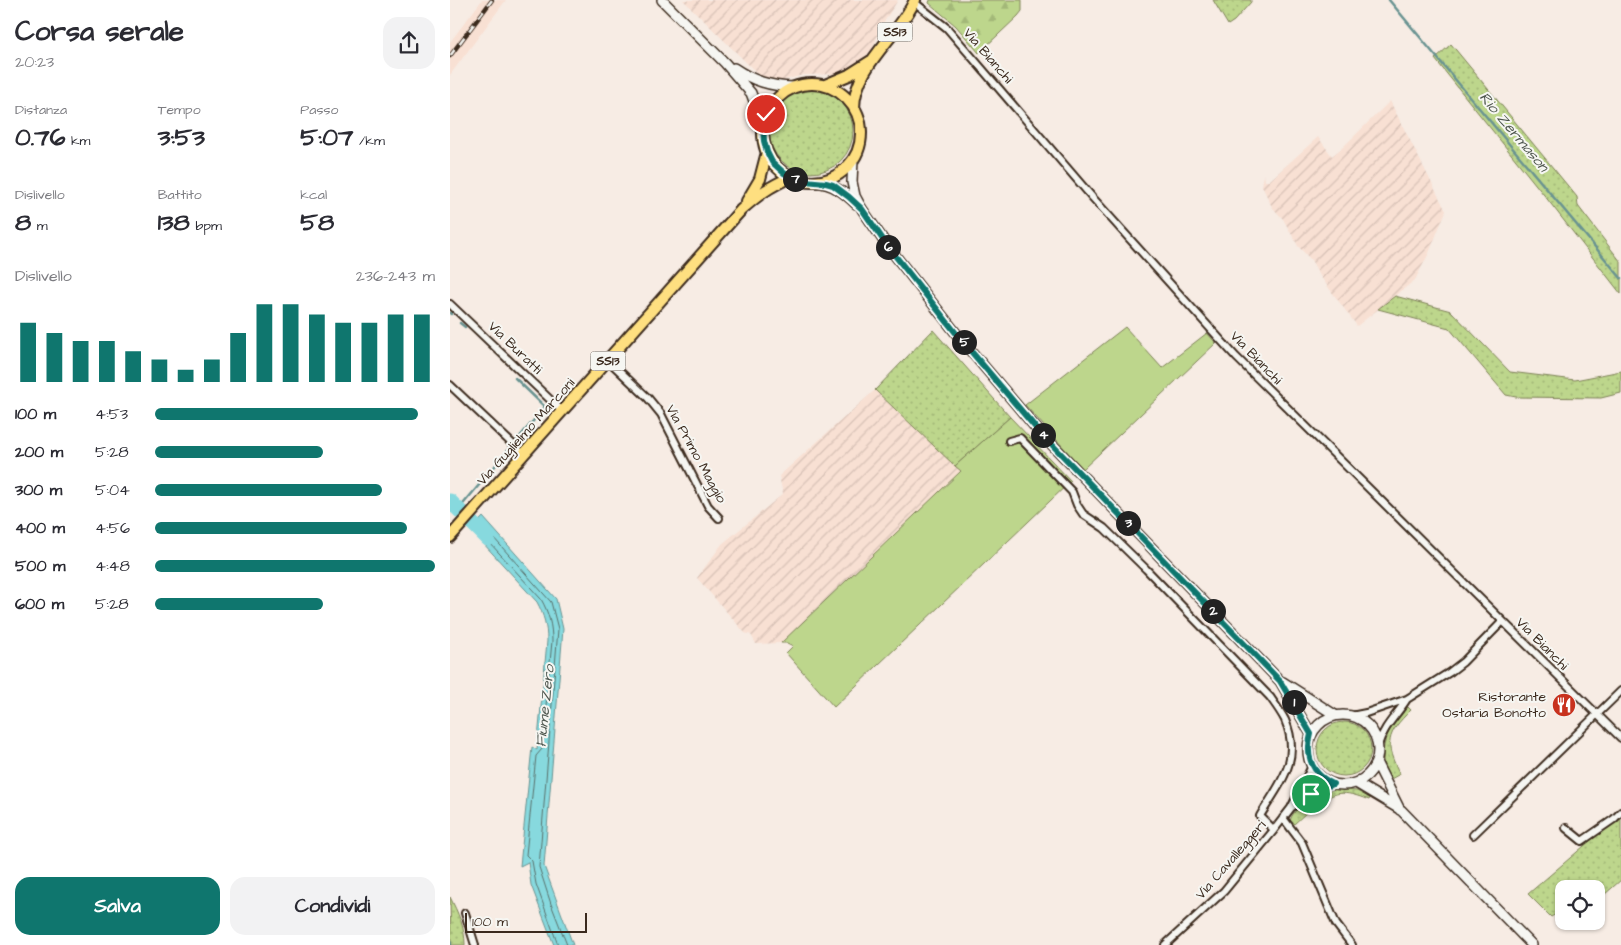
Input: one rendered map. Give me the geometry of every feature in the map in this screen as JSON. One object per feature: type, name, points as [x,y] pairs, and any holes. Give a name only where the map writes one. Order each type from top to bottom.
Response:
[{"type":"main road","points":[[662,0],[725,63],[751,93],[763,125]]},
{"type":"main road","name":"SS13","points":[[854,108],[857,89],[871,61],[894,34],[915,1]]},
{"type":"main road","name":"SS13","points":[[825,86],[849,75],[871,61]]},
{"type":"main road","points":[[725,63],[758,82],[793,87]]},
{"type":"main road","name":"SS13","points":[[793,87],[809,84],[830,87],[844,96],[854,108],[860,123],[861,134],[858,150],[853,160]]},
{"type":"main road","points":[[763,125],[766,114],[772,104],[779,96],[793,87]]},
{"type":"main road","name":"Via Guglielmo Marconi","points":[[741,210],[760,179],[767,152],[763,125]]},
{"type":"main road","points":[[767,152],[776,166],[791,177],[805,181],[826,183],[840,190],[862,209]]},
{"type":"main road","points":[[816,182],[835,176],[853,160]]},
{"type":"main road","points":[[853,160],[851,176],[853,188],[862,209],[886,244],[959,337],[1036,428],[1280,681],[1335,716]]},
{"type":"main road","name":"Via Guglielmo Marconi","points":[[450,537],[741,210],[761,192],[791,177]]},
{"type":"main road","points":[[1280,681],[1311,734]]},
{"type":"main road","points":[[1335,716],[1351,716],[1366,723],[1372,729],[1378,744],[1376,762],[1368,774],[1356,783],[1333,784],[1317,774],[1312,766],[1308,755],[1308,743],[1311,734],[1326,719],[1335,716]]},
{"type":"main road","points":[[1376,762],[1401,810]]},
{"type":"main road","points":[[1356,783],[1401,810],[1532,945]]},
{"type":"street","name":"Via Bianchi","points":[[915,1],[947,28],[1092,197],[1236,357],[1621,738]]},
{"type":"street","name":"Via Buratti","points":[[450,304],[562,411]]},
{"type":"street","name":"Via Primo Maggio","points":[[608,360],[648,398],[661,414],[708,506],[719,518]]},
{"type":"street","points":[[450,385],[523,454]]},
{"type":"street","points":[[1010,441],[1020,438],[1072,492],[1083,514],[1104,528],[1146,569],[1270,697],[1285,720],[1291,744],[1290,762],[1285,775],[1260,816],[1274,830]]},
{"type":"street","points":[[1351,716],[1407,699],[1456,667],[1502,622]]},
{"type":"street","points":[[1473,835],[1621,691]]},
{"type":"street","points":[[1378,744],[1388,724],[1407,699]]},
{"type":"street","points":[[1291,808],[1312,766]]},
{"type":"street","points":[[1291,808],[1311,794],[1333,784]]},
{"type":"street","name":"Via Cavalleggeri","points":[[1165,945],[1224,891],[1291,808]]},
{"type":"street","points":[[1566,828],[1582,841],[1621,812]]},
{"type":"street","points":[[1283,818],[1302,843],[1336,924],[1352,945]]},
{"type":"street","points":[[465,914],[475,945]]},
{"type":"shaded area","points":[[482,0],[506,0],[450,75],[450,42]]},
{"type":"shaded area","points":[[683,0],[898,0],[882,25],[872,50],[853,68],[840,74],[803,75],[777,82],[760,76]]},
{"type":"shaded area","points":[[1390,101],[1446,211],[1429,253],[1415,280],[1357,326],[1320,276],[1311,260],[1298,246],[1283,219],[1272,207],[1262,186],[1264,174],[1265,181],[1269,181],[1318,137],[1332,156]]},
{"type":"shaded area","points":[[875,390],[961,471],[781,643],[756,644],[751,635],[745,633],[697,578],[722,544],[783,494],[779,476]]},
{"type":"green space","points":[[930,0],[1022,0],[1022,11],[979,53],[956,26],[929,3]]},
{"type":"green space","points":[[1213,0],[1251,0],[1251,2],[1228,25]]},
{"type":"green space","points":[[1451,44],[1577,197],[1578,206],[1621,262],[1621,294],[1435,59]]},
{"type":"green space","points":[[811,89],[834,96],[846,108],[853,131],[846,154],[834,166],[811,173],[788,166],[776,154],[769,131],[776,108],[788,96]]},
{"type":"green space","points":[[1395,296],[1451,311],[1510,372],[1575,380],[1621,371],[1621,393],[1601,398],[1516,397],[1506,395],[1449,328],[1378,309]]},
{"type":"green space","points":[[1125,327],[1162,368],[1207,333],[1216,343],[1083,469],[1025,405]]},
{"type":"green space","points":[[933,330],[1010,417],[955,466],[875,390]]},
{"type":"green space","points":[[1010,417],[1071,481],[834,707],[786,653],[793,646],[781,643],[961,471],[955,466]]},
{"type":"green space","points":[[1408,707],[1411,710],[1396,726],[1390,740],[1391,755],[1400,774],[1389,780],[1383,760],[1385,740],[1394,723]]},
{"type":"green space","points":[[1344,722],[1354,724],[1363,730],[1369,739],[1371,749],[1369,759],[1363,768],[1354,774],[1344,776],[1334,774],[1325,768],[1319,759],[1317,749],[1319,739],[1325,730],[1334,724]]},
{"type":"green space","points":[[1332,789],[1357,791],[1370,798],[1369,800],[1340,793],[1324,801],[1321,799],[1293,825],[1290,822],[1295,811],[1300,806]]},
{"type":"green space","points":[[1619,816],[1621,818],[1621,880],[1605,894],[1605,880],[1555,880],[1555,915],[1551,917],[1528,894]]},
{"type":"green space","points":[[450,897],[462,926],[465,945],[451,945]]},
{"type":"water","points":[[483,517],[556,599],[563,629],[544,866],[573,945],[554,945],[531,885],[528,862],[520,866],[532,747],[537,750],[547,641],[546,626],[537,602],[471,530]]},
{"type":"waterway","name":"Rio Zermason","points":[[1389,0],[1621,278]]},
{"type":"waterway","points":[[460,323],[465,327]]},
{"type":"waterway","points":[[515,378],[545,407],[517,440]]},
{"type":"waterway","points":[[459,509],[510,448]]},
{"type":"waterway","name":"Fiume Zero","points":[[450,501],[488,539]]},
{"type":"waterway","points":[[450,941],[451,945]]},
{"type":"railway","points":[[450,56],[492,0]]},
{"type":"place","name":"Ristorante Ostaria Bonotto","points":[[1564,705]]},
{"type":"route","points":[[766,114],[763,125],[765,147],[768,156],[776,166],[794,178],[833,185],[862,209],[886,244],[959,337],[1036,428],[1280,681],[1300,712],[1311,734],[1308,743],[1308,755],[1312,766],[1317,774],[1333,784],[1311,794]]}]
